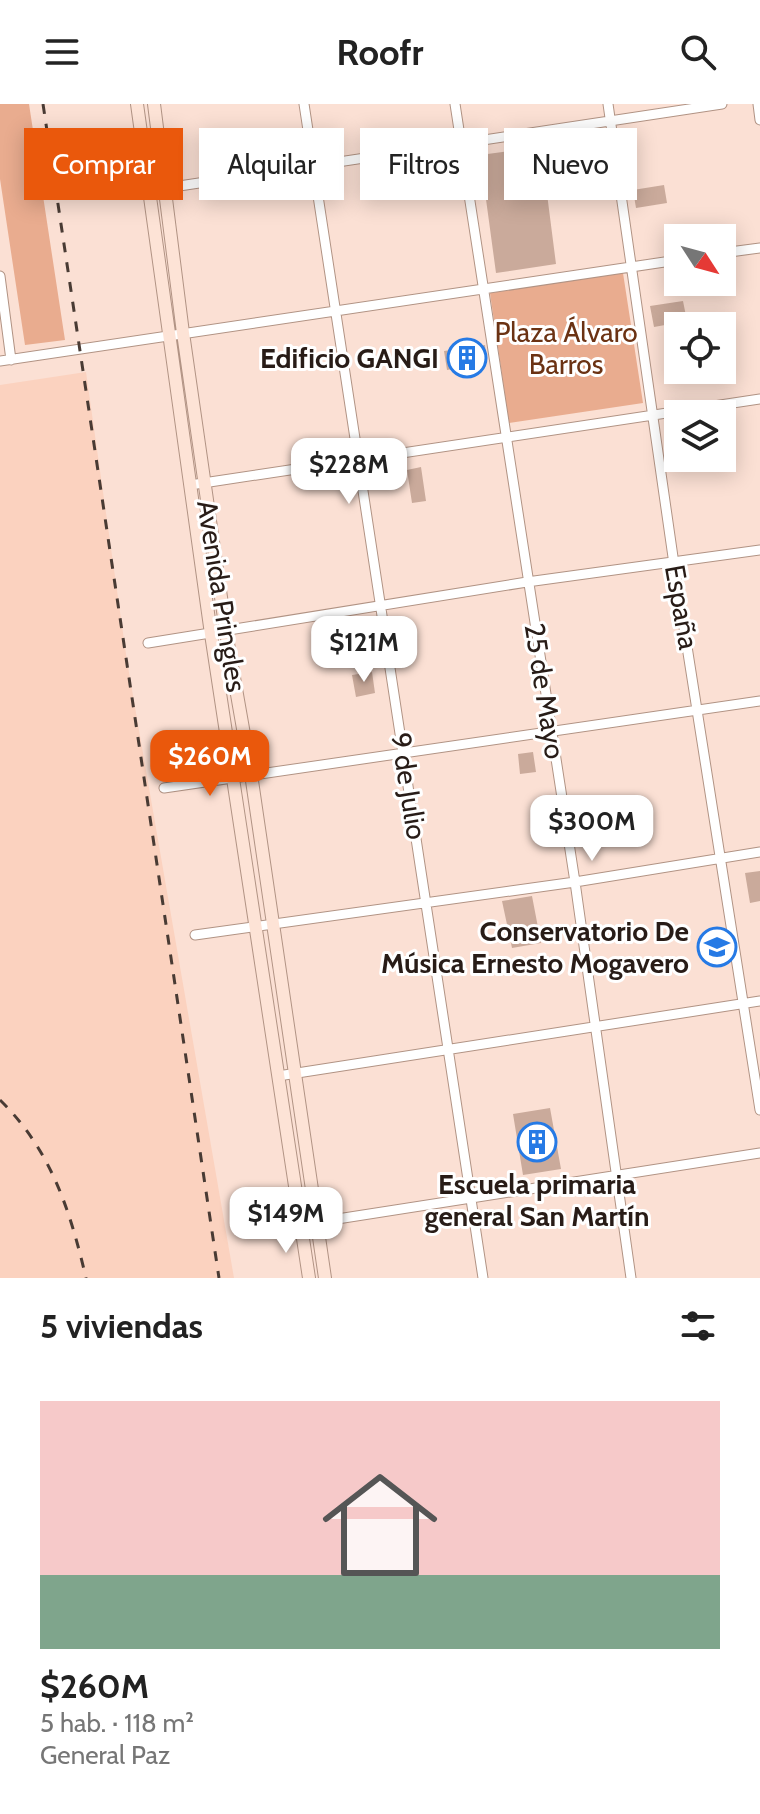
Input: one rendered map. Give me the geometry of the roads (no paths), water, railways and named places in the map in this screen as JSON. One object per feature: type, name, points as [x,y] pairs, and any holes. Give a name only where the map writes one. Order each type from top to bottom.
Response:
[{"type":"main road","name":"Avenida Pringles","points":[[137,104],[211,634],[309,1278]]},
{"type":"main road","name":"Avenida Pringles","points":[[154,104],[157,128]]},
{"type":"main road","name":"Avenida Pringles","points":[[167,200],[183,333],[226,632],[251,774],[325,1278]]},
{"type":"street","name":"9 de Julio","points":[[304,104],[308,128]]},
{"type":"street","name":"25 de Mayo","points":[[455,104],[458,128]]},
{"type":"street","name":"España","points":[[608,104],[674,564],[760,1110]]},
{"type":"street","points":[[488,138],[722,104]]},
{"type":"street","points":[[758,104],[760,120]]},
{"type":"street","name":"9 de Julio","points":[[318,200],[483,1278]]},
{"type":"street","name":"25 de Mayo","points":[[468,200],[575,882],[593,1028],[631,1278]]},
{"type":"street","points":[[736,251],[760,248]]},
{"type":"street","points":[[0,276],[5,360],[664,262]]},
{"type":"street","points":[[190,485],[760,399]]},
{"type":"street","points":[[148,643],[527,582],[760,550]]},
{"type":"street","points":[[164,788],[760,701]]},
{"type":"street","points":[[195,935],[575,882],[760,852]]},
{"type":"street","points":[[278,1076],[448,1052],[760,1001]]},
{"type":"street","points":[[299,1225],[760,1153]]},
{"type":"railway","points":[[43,104],[219,1278]]},
{"type":"railway","points":[[0,1100],[33,1139],[56,1182],[86,1278]]},
{"type":"place","name":"Edificio GANGI","points":[[467,358]]},
{"type":"place","name":"Conservatorio De Música Ernesto Mogavero","points":[[717,947]]},
{"type":"place","name":"Escuela primaria general San Martín","points":[[537,1142]]},
{"type":"park label","name":"Plaza Álvaro Barros","points":[[566,348]]}]
